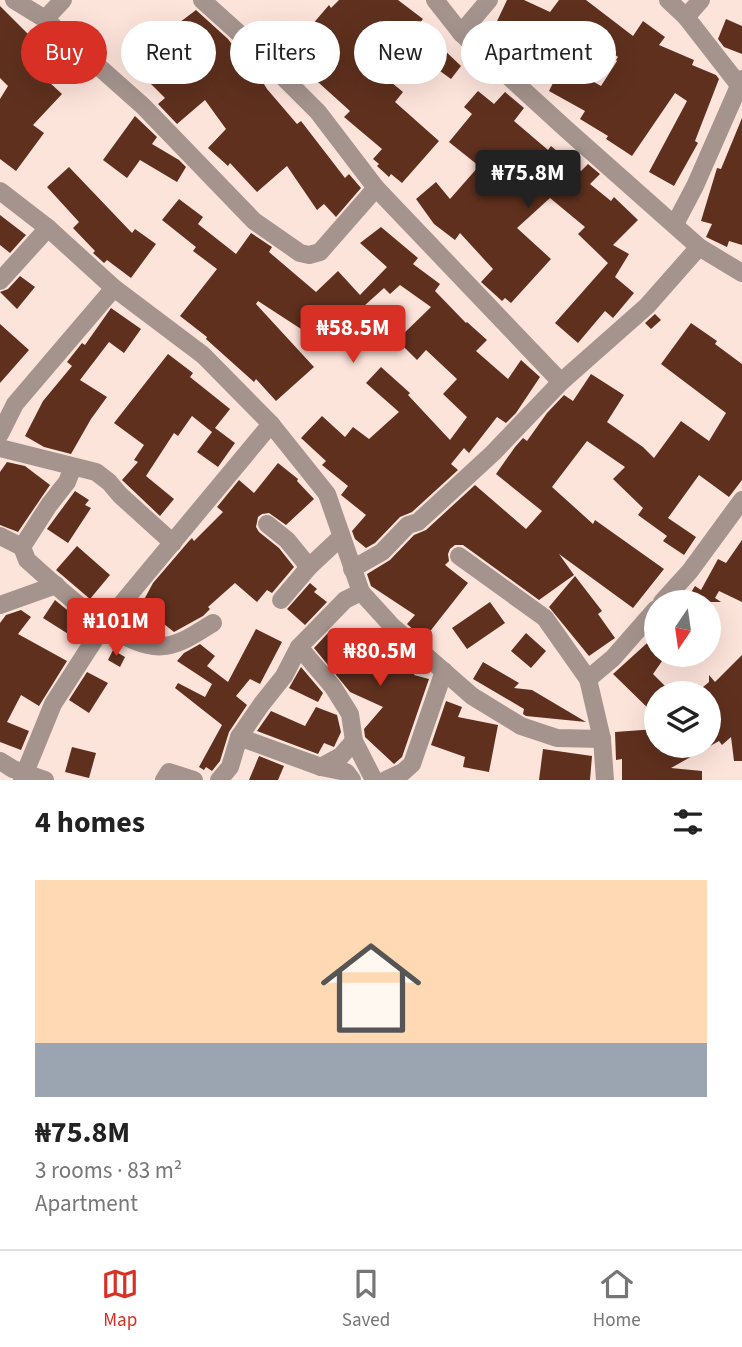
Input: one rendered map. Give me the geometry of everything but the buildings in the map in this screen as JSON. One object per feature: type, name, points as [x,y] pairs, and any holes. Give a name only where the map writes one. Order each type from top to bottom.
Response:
[{"type":"street","points":[[13,0],[45,19],[143,106],[254,220],[300,253],[309,255],[320,252],[376,188]]},
{"type":"street","points":[[45,19],[63,0]]},
{"type":"street","points":[[202,0],[318,112],[376,188],[561,382]]},
{"type":"street","points":[[435,0],[461,33]]},
{"type":"street","points":[[471,21],[489,0]]},
{"type":"street","points":[[668,0],[686,16],[741,84],[675,224]]},
{"type":"street","points":[[686,16],[701,0]]},
{"type":"street","points":[[518,84],[699,247],[742,273]]},
{"type":"street","points":[[0,191],[48,228],[114,288],[203,355],[271,424],[327,494],[361,592],[392,626],[472,696],[521,726],[557,738],[602,739]]},
{"type":"street","points":[[0,281],[48,228]]},
{"type":"street","points":[[352,569],[382,552],[408,525],[418,523],[493,453],[561,382],[647,306],[699,247]]},
{"type":"street","points":[[0,434],[15,404],[114,288]]},
{"type":"street","points":[[23,776],[53,704],[104,625],[271,424]]},
{"type":"street","points":[[0,448],[96,472],[173,543]]},
{"type":"street","points":[[22,547],[67,482],[73,467]]},
{"type":"street","points":[[673,590],[742,500]]},
{"type":"street","points":[[267,524],[286,540],[309,567]]},
{"type":"street","points":[[0,536],[22,547],[27,560],[104,625],[145,646],[163,647],[182,641],[213,623]]},
{"type":"street","points":[[281,600],[309,567],[341,537]]},
{"type":"street","points":[[459,556],[545,618],[588,679],[602,739],[605,780]]},
{"type":"street","points":[[0,604],[56,585]]},
{"type":"street","points":[[229,777],[239,737],[284,676],[299,646],[345,600],[361,592]]},
{"type":"street","points":[[588,679],[612,658],[644,622]]},
{"type":"street","points":[[299,646],[333,687],[351,714],[354,741],[374,780]]},
{"type":"street","points":[[386,780],[412,764],[444,671]]},
{"type":"street","points":[[239,737],[321,767],[346,772],[352,780]]},
{"type":"street","points":[[321,767],[341,756],[354,741]]},
{"type":"street","points":[[0,761],[23,776],[45,780]]},
{"type":"street","points":[[164,780],[169,772],[194,780]]}]
